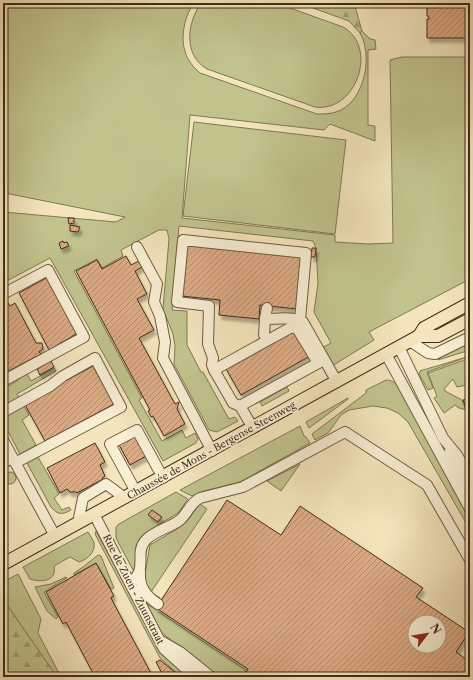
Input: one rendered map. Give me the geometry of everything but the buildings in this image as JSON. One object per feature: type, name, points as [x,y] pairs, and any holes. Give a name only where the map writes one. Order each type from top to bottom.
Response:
[{"type":"main road","name":"Chaussée de Mons - Bergense Steenweg","points":[[415,339],[424,328],[470,303]]},
{"type":"main road","name":"Chaussée de Mons - Bergense Steenweg","points":[[3,564],[163,478],[399,347],[415,339],[438,336],[470,319]]},
{"type":"street","points":[[253,428],[240,406],[233,404],[212,365],[213,358],[208,344],[209,306],[177,302],[183,240],[306,254],[300,320]]},
{"type":"street","points":[[137,247],[157,284],[154,302],[160,316],[165,342],[163,358],[212,451]]},
{"type":"street","points":[[3,294],[48,270],[84,337],[3,381]]},
{"type":"street","points":[[264,334],[266,308]]},
{"type":"street","points":[[265,319],[293,319],[303,322],[321,361]]},
{"type":"street","points":[[214,370],[290,328],[295,327],[336,382]]},
{"type":"street","points":[[415,339],[428,353],[435,354],[470,337]]},
{"type":"street","points":[[399,347],[470,498]]},
{"type":"street","points":[[386,354],[470,509]]},
{"type":"street","points":[[3,412],[50,386],[63,376],[95,358],[121,407],[10,461]]},
{"type":"street","points":[[240,406],[321,361]]},
{"type":"street","points":[[136,492],[110,444],[130,433],[137,430],[163,478]]},
{"type":"street","points":[[136,588],[140,580],[142,550],[145,541],[181,519],[194,501],[200,498],[243,487],[345,432],[427,486],[470,560]]},
{"type":"street","points":[[443,438],[457,455],[470,479]]},
{"type":"street","points":[[3,440],[10,461],[54,536]]},
{"type":"street","points":[[78,523],[82,498],[106,484],[125,498]]},
{"type":"street","name":"Rue de Zuen - Zuunstraat","points":[[94,514],[136,588],[164,649],[195,677]]},
{"type":"street","points":[[136,588],[136,579],[140,571]]},
{"type":"street","points":[[136,588],[158,604]]},
{"type":"street","points":[[159,640],[180,652],[211,677]]},
{"type":"green space","points":[[3,3],[194,3],[187,16],[183,32],[183,40],[186,55],[192,65],[200,73],[317,114],[332,113],[341,110],[356,96],[361,86],[366,64],[364,42],[360,33],[362,31],[370,39],[375,40],[376,49],[368,50],[368,125],[375,126],[375,141],[330,124],[324,130],[190,115],[182,218],[335,235],[335,242],[368,244],[393,243],[390,60],[402,57],[470,57],[470,279],[369,332],[374,340],[332,366],[322,348],[331,343],[314,312],[318,283],[316,248],[313,241],[179,226],[172,310],[187,311],[187,345],[229,419],[235,417],[238,421],[217,432],[209,430],[174,364],[175,346],[173,334],[163,309],[169,239],[167,230],[159,230],[121,250],[123,256],[102,268],[97,259],[74,271],[142,398],[139,400],[162,441],[182,430],[186,438],[195,433],[198,439],[196,443],[163,461],[50,258],[3,283],[3,212],[116,222],[125,217],[5,193],[3,195]]},
{"type":"green space","points":[[201,3],[276,3],[343,27],[354,36],[360,49],[361,63],[358,77],[351,90],[342,100],[329,106],[315,107],[207,69],[199,63],[194,56],[190,38],[190,29],[196,11]]},
{"type":"green space","points":[[299,3],[354,3],[362,31],[360,33],[349,21]]},
{"type":"green space","points":[[194,122],[346,140],[335,234],[183,216]]},
{"type":"green space","points":[[470,342],[470,350],[438,360],[442,355]]},
{"type":"green space","points":[[470,356],[427,372],[433,388],[428,390],[419,374],[420,371]]},
{"type":"green space","points":[[470,358],[470,387],[467,385],[457,387],[453,379],[444,389],[462,400],[466,410],[455,405],[444,413],[434,398],[437,396],[428,373]]},
{"type":"green space","points":[[54,368],[56,371],[17,394],[29,415],[22,420],[36,445],[20,454],[3,422],[3,396],[5,395],[3,389],[17,381],[22,374],[27,374],[31,381]]},
{"type":"green space","points":[[386,380],[393,382],[401,391],[470,519],[470,530],[408,422],[398,413],[387,408],[373,406],[349,410],[341,415],[328,433],[315,440],[312,434],[366,393],[366,390]]},
{"type":"green space","points":[[287,387],[289,391],[262,406],[260,402]]},
{"type":"green space","points":[[348,399],[309,428],[306,422]]},
{"type":"green space","points":[[300,426],[304,436],[310,443],[240,482],[204,491],[192,496],[180,490]]},
{"type":"green space","points":[[38,457],[59,494],[54,498],[62,510],[69,507],[71,510],[65,513],[60,513],[56,512],[51,507],[27,463]]},
{"type":"green space","points":[[300,464],[281,491],[267,481]]},
{"type":"green space","points":[[8,472],[12,472],[16,478],[12,484],[8,484],[4,480],[4,476]]},
{"type":"green space","points":[[176,492],[188,499],[178,513],[145,533],[137,545],[136,567],[133,570],[116,538],[116,527]]},
{"type":"green space","points":[[200,504],[207,509],[151,592],[160,598],[159,600],[149,593],[144,580],[150,545],[186,522]]},
{"type":"green space","points":[[96,531],[162,652],[184,674],[182,677],[175,677],[177,673],[160,658],[95,534]]},
{"type":"green space","points":[[88,532],[94,542],[94,548],[88,557],[79,562],[70,557],[54,566],[53,575],[48,580],[39,581],[30,579],[23,567]]},
{"type":"green space","points":[[98,555],[101,556],[114,588],[111,589],[96,563],[74,575],[74,573]]},
{"type":"green space","points":[[18,574],[41,619],[38,633],[61,677],[54,677],[3,602],[3,582]]},
{"type":"green space","points":[[66,577],[67,578],[44,592],[58,617],[56,619],[47,611],[35,587],[51,584]]},
{"type":"green space","points":[[3,599],[57,677],[3,677]]},
{"type":"green space","points":[[147,604],[246,670],[242,677],[217,677],[161,632],[145,605]]}]
